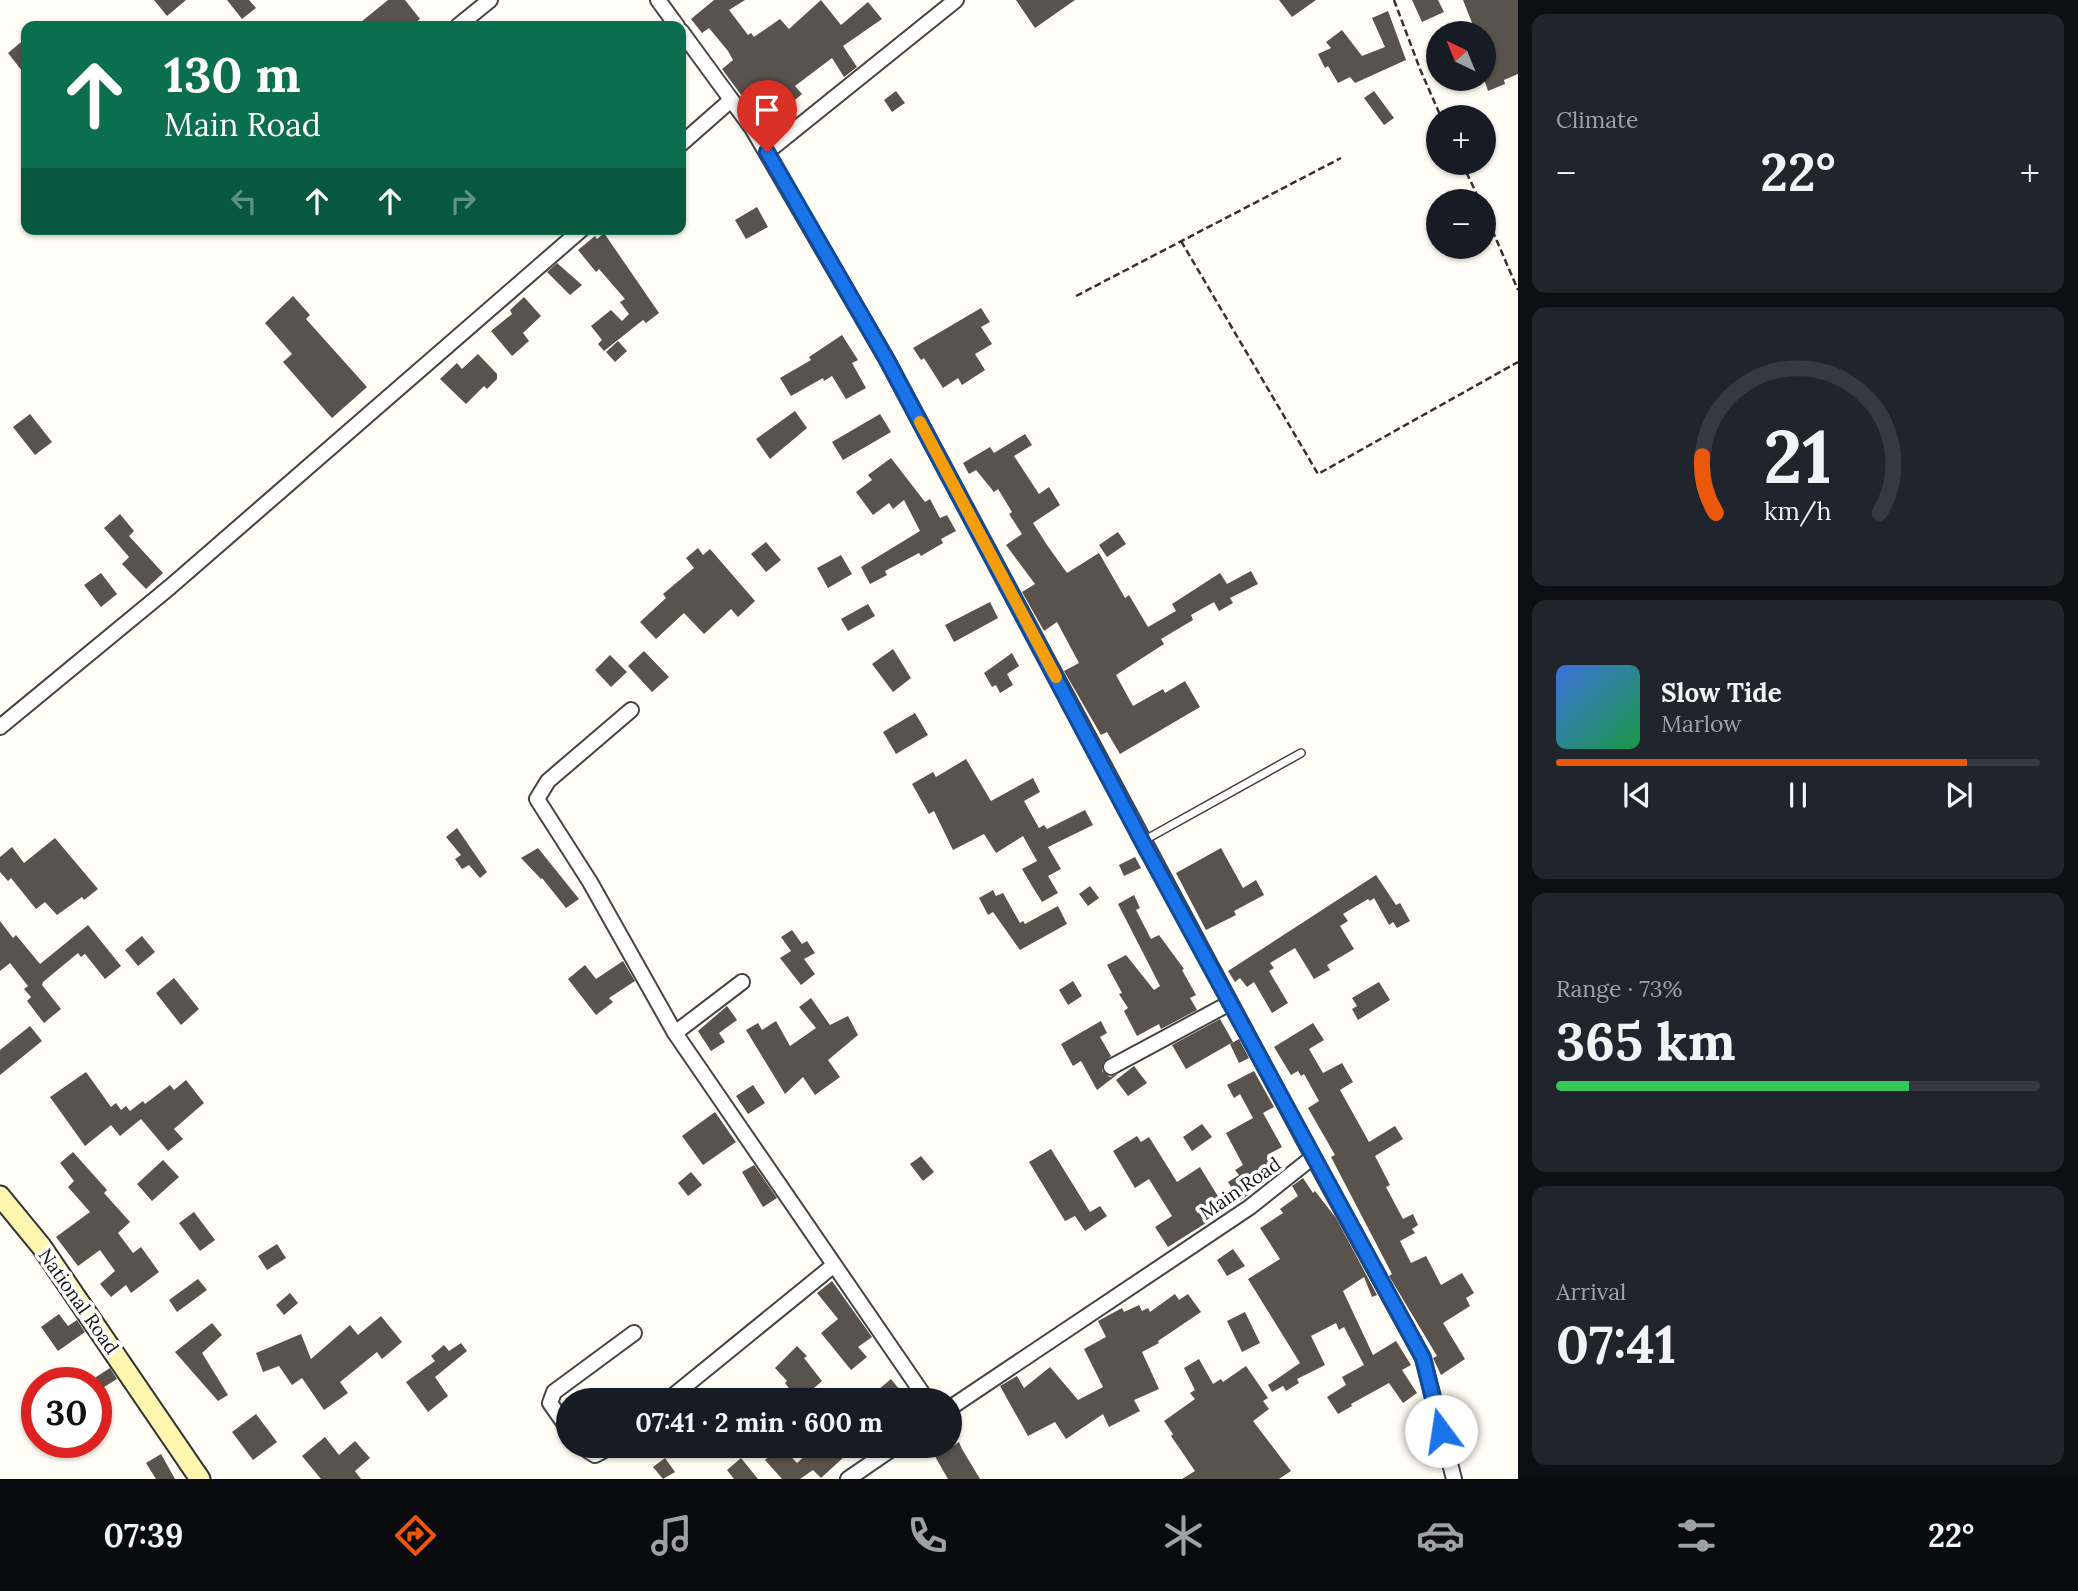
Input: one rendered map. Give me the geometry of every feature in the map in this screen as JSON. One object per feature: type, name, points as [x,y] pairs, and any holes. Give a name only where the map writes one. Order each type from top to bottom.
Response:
[{"type":"street","points":[[464,21],[490,0]]},
{"type":"street","points":[[658,0],[673,21]]},
{"type":"street","points":[[767,152],[956,0]]},
{"type":"street","points":[[686,38],[767,152],[887,360],[1142,841],[1423,1358],[1454,1479]]},
{"type":"street","points":[[686,140],[732,100]]},
{"type":"street","points":[[0,727],[170,587],[575,235]]},
{"type":"street","points":[[631,710],[548,781],[537,799],[590,882],[675,1033],[919,1388]]},
{"type":"street","points":[[675,1033],[742,982]]},
{"type":"street","points":[[1111,1067],[1230,1003]]},
{"type":"street","name":"Main Road","points":[[962,1400],[1250,1207],[1313,1157]]},
{"type":"street","name":"National Road","points":[[0,1196],[41,1247],[200,1479]]},
{"type":"street","points":[[683,1388],[834,1265]]},
{"type":"street","points":[[559,1388],[634,1333]]},
{"type":"street","points":[[556,1391],[550,1403],[556,1413]]},
{"type":"street","points":[[848,1479],[879,1458]]},
{"type":"lane","points":[[1142,841],[1301,753]]},
{"type":"path","points":[[1394,0],[1436,105]]},
{"type":"path","points":[[1076,296],[1341,158]]},
{"type":"path","points":[[1496,239],[1518,290]]},
{"type":"path","points":[[1181,241],[1318,474],[1518,362]]},
{"type":"building","points":[[154,0],[186,0],[167,16]]},
{"type":"building","points":[[227,0],[249,0],[256,8],[242,19]]},
{"type":"building","points":[[388,0],[405,0],[420,19],[417,21],[362,21]]},
{"type":"building","points":[[714,0],[745,0],[729,10],[748,35],[751,33],[754,37],[780,19],[789,29],[821,0],[841,25],[868,2],[882,19],[843,46],[857,67],[844,77],[832,58],[795,86],[802,94],[789,105],[793,110],[767,130],[722,69],[733,60],[728,51],[709,28],[702,33],[691,19]]},
{"type":"building","points":[[1016,0],[1075,0],[1035,28]]},
{"type":"building","points":[[1279,0],[1316,0],[1292,17]]},
{"type":"building","points":[[1412,0],[1438,0],[1444,12],[1422,22]]},
{"type":"building","points":[[1463,0],[1518,0],[1518,74],[1504,80],[1505,84],[1496,88],[1496,21],[1471,21]]},
{"type":"building","points":[[1388,11],[1406,60],[1355,83],[1350,77],[1338,83],[1328,66],[1325,68],[1318,54],[1331,48],[1326,42],[1342,30],[1362,56],[1385,47],[1372,18]]},
{"type":"building","points":[[21,42],[21,70],[8,53]]},
{"type":"building","points":[[896,91],[905,103],[892,112],[884,100]]},
{"type":"building","points":[[1374,91],[1394,118],[1384,125],[1364,98]]},
{"type":"building","points":[[757,207],[768,227],[746,239],[735,220]]},
{"type":"building","points":[[605,235],[659,313],[646,323],[643,320],[604,351],[598,344],[602,340],[591,326],[611,310],[622,321],[629,314],[620,302],[625,299],[599,269],[596,272],[578,250],[595,236],[597,239]]},
{"type":"building","points":[[557,263],[582,285],[570,295],[547,272]]},
{"type":"building","points":[[293,296],[310,315],[306,319],[367,387],[332,418],[283,362],[292,354],[265,323]]},
{"type":"building","points":[[524,297],[541,316],[523,333],[529,341],[512,356],[491,331],[512,314],[510,310]]},
{"type":"building","points":[[981,308],[990,322],[981,327],[992,344],[975,354],[985,370],[962,385],[958,378],[943,388],[924,358],[921,360],[913,348]]},
{"type":"building","points":[[842,335],[858,360],[852,363],[866,388],[846,399],[832,376],[824,381],[823,378],[791,396],[780,378],[811,360],[809,357]]},
{"type":"building","points":[[618,341],[627,351],[615,362],[606,352]]},
{"type":"building","points":[[478,354],[497,374],[497,379],[487,389],[484,386],[466,404],[440,379],[457,363],[462,369]]},
{"type":"building","points":[[795,411],[807,428],[770,459],[756,439]]},
{"type":"building","points":[[30,414],[52,442],[35,455],[13,427]]},
{"type":"building","points":[[880,414],[891,432],[843,460],[832,442]]},
{"type":"building","points":[[1025,434],[1032,445],[1014,456],[1039,494],[1049,487],[1060,505],[1033,523],[1047,545],[1067,573],[1099,553],[1125,598],[1129,595],[1148,627],[1176,611],[1172,604],[1220,573],[1227,584],[1251,571],[1258,584],[1230,598],[1233,603],[1219,611],[1214,602],[1191,615],[1193,620],[1161,639],[1164,644],[1116,675],[1133,706],[1163,689],[1165,693],[1185,681],[1200,707],[1120,754],[1107,732],[1101,735],[1064,671],[1079,663],[1057,622],[1044,631],[1022,592],[1035,584],[1006,545],[1022,534],[1009,514],[1012,512],[998,489],[994,492],[976,470],[969,474],[963,463],[990,447],[994,453]]},
{"type":"building","points":[[891,458],[925,502],[930,499],[940,518],[947,515],[956,531],[941,539],[943,543],[921,556],[919,553],[885,571],[887,575],[870,584],[861,567],[920,531],[904,500],[893,509],[889,503],[873,515],[856,492],[872,480],[868,475]]},
{"type":"building","points":[[120,514],[134,531],[129,536],[163,573],[146,589],[122,564],[129,557],[104,528]]},
{"type":"building","points":[[1118,532],[1126,544],[1107,557],[1099,545]]},
{"type":"building","points":[[766,542],[781,560],[766,572],[751,554]]},
{"type":"building","points":[[698,548],[703,555],[710,549],[755,601],[738,617],[731,609],[704,634],[684,613],[656,639],[640,622],[666,598],[663,594],[694,568],[686,558]]},
{"type":"building","points":[[841,555],[852,574],[828,588],[817,568]]},
{"type":"building","points":[[101,573],[117,594],[101,607],[84,585]]},
{"type":"building","points":[[990,602],[998,618],[954,642],[945,625]]},
{"type":"building","points":[[868,604],[875,616],[848,631],[841,619]]},
{"type":"building","points":[[893,649],[911,678],[893,692],[872,664]]},
{"type":"building","points":[[644,651],[669,677],[652,692],[628,666]]},
{"type":"building","points":[[1012,653],[1019,666],[1007,674],[1013,685],[1000,693],[996,685],[992,687],[984,673]]},
{"type":"building","points":[[610,655],[627,672],[611,687],[595,670]]},
{"type":"building","points":[[915,713],[928,735],[896,754],[883,732]]},
{"type":"building","points":[[966,759],[991,801],[1033,778],[1040,792],[1024,801],[1039,828],[1044,825],[1047,829],[1085,810],[1093,825],[1048,847],[1061,869],[1048,876],[1058,893],[1042,902],[1032,886],[1022,869],[1037,861],[1023,836],[996,853],[984,834],[953,850],[934,811],[929,814],[912,784],[933,772],[936,777]]},
{"type":"building","points":[[457,828],[487,872],[480,878],[469,865],[462,869],[455,859],[461,855],[446,837]]},
{"type":"building","points":[[55,838],[98,889],[57,915],[45,902],[36,909],[11,878],[8,881],[0,872],[0,857],[12,847],[24,863]]},
{"type":"building","points":[[538,848],[579,899],[566,908],[542,878],[521,858]]},
{"type":"building","points":[[1221,848],[1243,888],[1256,880],[1264,895],[1234,911],[1236,915],[1206,930],[1176,873]]},
{"type":"building","points":[[1135,857],[1141,868],[1124,876],[1119,865]]},
{"type":"building","points":[[1376,875],[1396,905],[1400,903],[1410,921],[1397,928],[1393,922],[1389,925],[1374,898],[1343,914],[1348,921],[1340,926],[1354,949],[1327,965],[1330,970],[1314,979],[1295,948],[1270,963],[1274,968],[1269,971],[1288,1003],[1272,1013],[1254,982],[1247,987],[1240,978],[1235,982],[1228,971]]},
{"type":"building","points":[[1090,886],[1099,898],[1088,906],[1079,894]]},
{"type":"building","points":[[993,890],[996,896],[1003,893],[1020,923],[1023,921],[1025,924],[1058,906],[1067,924],[1020,950],[993,912],[988,915],[979,898]]},
{"type":"building","points":[[1134,895],[1140,908],[1136,910],[1151,939],[1159,935],[1184,969],[1182,970],[1196,995],[1190,998],[1197,1010],[1161,1029],[1159,1024],[1137,1036],[1124,1011],[1128,1008],[1119,994],[1122,993],[1107,965],[1126,955],[1154,990],[1160,986],[1118,904]]},
{"type":"building","points":[[0,921],[13,938],[16,935],[40,964],[88,925],[121,966],[105,979],[85,954],[81,957],[78,953],[43,982],[42,985],[61,1009],[44,1023],[27,1001],[31,997],[24,989],[28,986],[10,963],[0,971]]},
{"type":"building","points":[[792,930],[802,944],[807,941],[815,953],[804,959],[815,974],[801,985],[780,958],[791,951],[781,937]]},
{"type":"building","points":[[142,936],[155,952],[138,966],[125,950]]},
{"type":"building","points":[[623,961],[635,981],[609,998],[613,1002],[596,1015],[568,979],[585,965],[596,979]]},
{"type":"building","points":[[174,978],[199,1009],[181,1025],[156,993]]},
{"type":"building","points":[[1073,981],[1082,996],[1068,1005],[1059,990]]},
{"type":"building","points":[[1379,982],[1390,1000],[1358,1020],[1352,1009],[1357,1006],[1352,998]]},
{"type":"building","points":[[811,998],[830,1025],[848,1016],[858,1035],[828,1060],[840,1077],[815,1095],[803,1077],[785,1094],[746,1030],[758,1023],[762,1030],[776,1021],[790,1046],[816,1028],[799,1007]]},
{"type":"building","points":[[727,1006],[737,1020],[719,1033],[725,1042],[711,1051],[698,1031]]},
{"type":"building","points":[[1220,1019],[1233,1042],[1186,1069],[1172,1045]]},
{"type":"building","points":[[1101,1021],[1107,1033],[1100,1037],[1111,1056],[1103,1063],[1102,1071],[1110,1077],[1118,1074],[1097,1090],[1081,1061],[1073,1066],[1061,1044]]},
{"type":"building","points":[[1313,1023],[1324,1040],[1309,1049],[1323,1073],[1342,1063],[1353,1082],[1340,1090],[1369,1142],[1395,1126],[1403,1139],[1375,1156],[1390,1185],[1386,1187],[1403,1219],[1413,1214],[1418,1225],[1412,1229],[1415,1233],[1400,1241],[1411,1263],[1426,1256],[1441,1285],[1462,1273],[1474,1293],[1466,1298],[1470,1306],[1443,1323],[1465,1359],[1441,1375],[1433,1358],[1437,1356],[1389,1276],[1392,1274],[1331,1157],[1335,1155],[1308,1108],[1319,1101],[1304,1074],[1301,1076],[1298,1071],[1291,1075],[1274,1047]]},
{"type":"building","points":[[30,1026],[42,1041],[0,1075],[0,1050]]},
{"type":"building","points":[[1239,1039],[1249,1058],[1239,1063],[1230,1044]]},
{"type":"building","points":[[1134,1066],[1147,1083],[1128,1096],[1116,1080]]},
{"type":"building","points":[[1254,1071],[1274,1107],[1263,1113],[1282,1147],[1267,1155],[1278,1172],[1240,1201],[1228,1182],[1239,1175],[1235,1170],[1243,1165],[1226,1133],[1253,1118],[1240,1094],[1234,1098],[1227,1085]]},
{"type":"building","points":[[86,1072],[111,1107],[116,1103],[121,1110],[126,1106],[130,1111],[143,1101],[145,1104],[170,1085],[174,1090],[186,1080],[204,1103],[174,1129],[183,1139],[168,1151],[141,1119],[120,1136],[111,1125],[85,1146],[50,1097]]},
{"type":"building","points":[[753,1085],[765,1103],[748,1114],[736,1096]]},
{"type":"building","points":[[715,1112],[736,1142],[703,1165],[682,1136]]},
{"type":"building","points":[[1202,1124],[1212,1137],[1192,1151],[1183,1137]]},
{"type":"building","points":[[1137,1136],[1141,1142],[1149,1137],[1177,1182],[1200,1167],[1219,1198],[1206,1206],[1214,1218],[1168,1247],[1155,1227],[1172,1216],[1149,1179],[1135,1188],[1113,1151]]},
{"type":"building","points":[[1051,1149],[1090,1212],[1100,1206],[1107,1216],[1085,1231],[1075,1216],[1065,1221],[1029,1162]]},
{"type":"building","points":[[73,1152],[107,1190],[104,1193],[130,1222],[118,1233],[133,1253],[141,1247],[159,1272],[131,1293],[126,1285],[111,1297],[100,1284],[115,1271],[100,1250],[78,1266],[56,1237],[90,1212],[68,1187],[74,1181],[60,1163]]},
{"type":"building","points":[[921,1156],[934,1172],[923,1181],[910,1164]]},
{"type":"building","points":[[163,1160],[179,1177],[152,1201],[137,1184]]},
{"type":"building","points":[[754,1165],[777,1198],[763,1207],[742,1172]]},
{"type":"building","points":[[691,1172],[702,1185],[688,1196],[678,1183]]},
{"type":"building","points":[[1303,1178],[1336,1218],[1377,1295],[1372,1297],[1364,1277],[1343,1291],[1373,1355],[1396,1341],[1411,1365],[1402,1370],[1417,1393],[1403,1403],[1389,1383],[1338,1414],[1327,1397],[1346,1385],[1342,1377],[1364,1365],[1344,1327],[1339,1330],[1336,1323],[1311,1336],[1325,1365],[1297,1379],[1299,1383],[1286,1391],[1283,1386],[1272,1392],[1268,1385],[1300,1363],[1248,1279],[1280,1259],[1260,1228],[1283,1213],[1280,1209],[1298,1196],[1292,1186]]},
{"type":"building","points":[[194,1212],[215,1240],[200,1251],[179,1223]]},
{"type":"building","points":[[277,1244],[286,1258],[267,1270],[258,1256]]},
{"type":"building","points":[[1233,1249],[1245,1266],[1227,1276],[1217,1260]]},
{"type":"building","points":[[198,1279],[207,1290],[177,1312],[169,1300]]},
{"type":"building","points":[[832,1281],[872,1337],[858,1347],[867,1357],[851,1370],[821,1333],[838,1319],[817,1293]]},
{"type":"building","points":[[290,1293],[298,1303],[284,1315],[276,1305]]},
{"type":"building","points":[[1175,1294],[1179,1300],[1188,1294],[1201,1312],[1142,1352],[1159,1389],[1134,1400],[1140,1411],[1109,1427],[1103,1414],[1066,1439],[1055,1422],[1028,1436],[1000,1386],[1017,1376],[1024,1388],[1050,1367],[1078,1400],[1103,1387],[1084,1349],[1106,1337],[1098,1321],[1122,1308],[1124,1312],[1139,1305],[1142,1311],[1148,1308],[1150,1312]]},
{"type":"building","points":[[1245,1312],[1260,1343],[1242,1352],[1227,1321]]},
{"type":"building","points":[[59,1314],[68,1326],[77,1320],[85,1332],[58,1351],[41,1327]]},
{"type":"building","points":[[381,1316],[402,1342],[382,1359],[377,1352],[340,1382],[348,1393],[324,1410],[302,1378],[292,1385],[279,1366],[263,1372],[256,1353],[301,1334],[311,1359],[350,1325],[358,1335]]},
{"type":"building","points":[[212,1323],[222,1335],[202,1353],[228,1395],[218,1401],[175,1352]]},
{"type":"building","points":[[461,1343],[467,1351],[435,1377],[448,1396],[428,1412],[406,1382],[435,1361],[431,1356],[444,1345],[449,1351]]},
{"type":"building","points":[[797,1346],[807,1356],[804,1358],[822,1381],[814,1388],[789,1388],[785,1383],[787,1381],[775,1368]]},
{"type":"building","points":[[1199,1359],[1213,1384],[1221,1379],[1223,1382],[1246,1366],[1268,1398],[1263,1401],[1269,1409],[1253,1421],[1291,1471],[1279,1479],[1182,1479],[1195,1471],[1164,1421],[1195,1399],[1190,1393],[1195,1390],[1184,1368]]},
{"type":"building","points":[[891,1379],[898,1388],[880,1388]]},
{"type":"building","points":[[256,1414],[277,1442],[253,1460],[232,1432]]},
{"type":"building","points":[[325,1437],[339,1455],[355,1441],[370,1458],[355,1471],[361,1479],[321,1479],[302,1456]]},
{"type":"building","points":[[962,1449],[980,1479],[948,1479],[936,1458],[962,1458]]},
{"type":"building","points":[[161,1454],[175,1479],[156,1479],[146,1463]]},
{"type":"building","points":[[665,1458],[675,1472],[663,1479],[653,1467]]},
{"type":"building","points":[[741,1458],[758,1479],[734,1479],[727,1470]]},
{"type":"building","points":[[792,1458],[797,1463],[803,1458],[843,1458],[821,1478],[813,1470],[800,1479],[782,1479],[765,1460]]},
{"type":"slow traffic","points":[[920,422],[1056,677]]},
{"type":"route","points":[[767,152],[887,360],[1142,841],[1423,1358],[1441,1431]]}]
